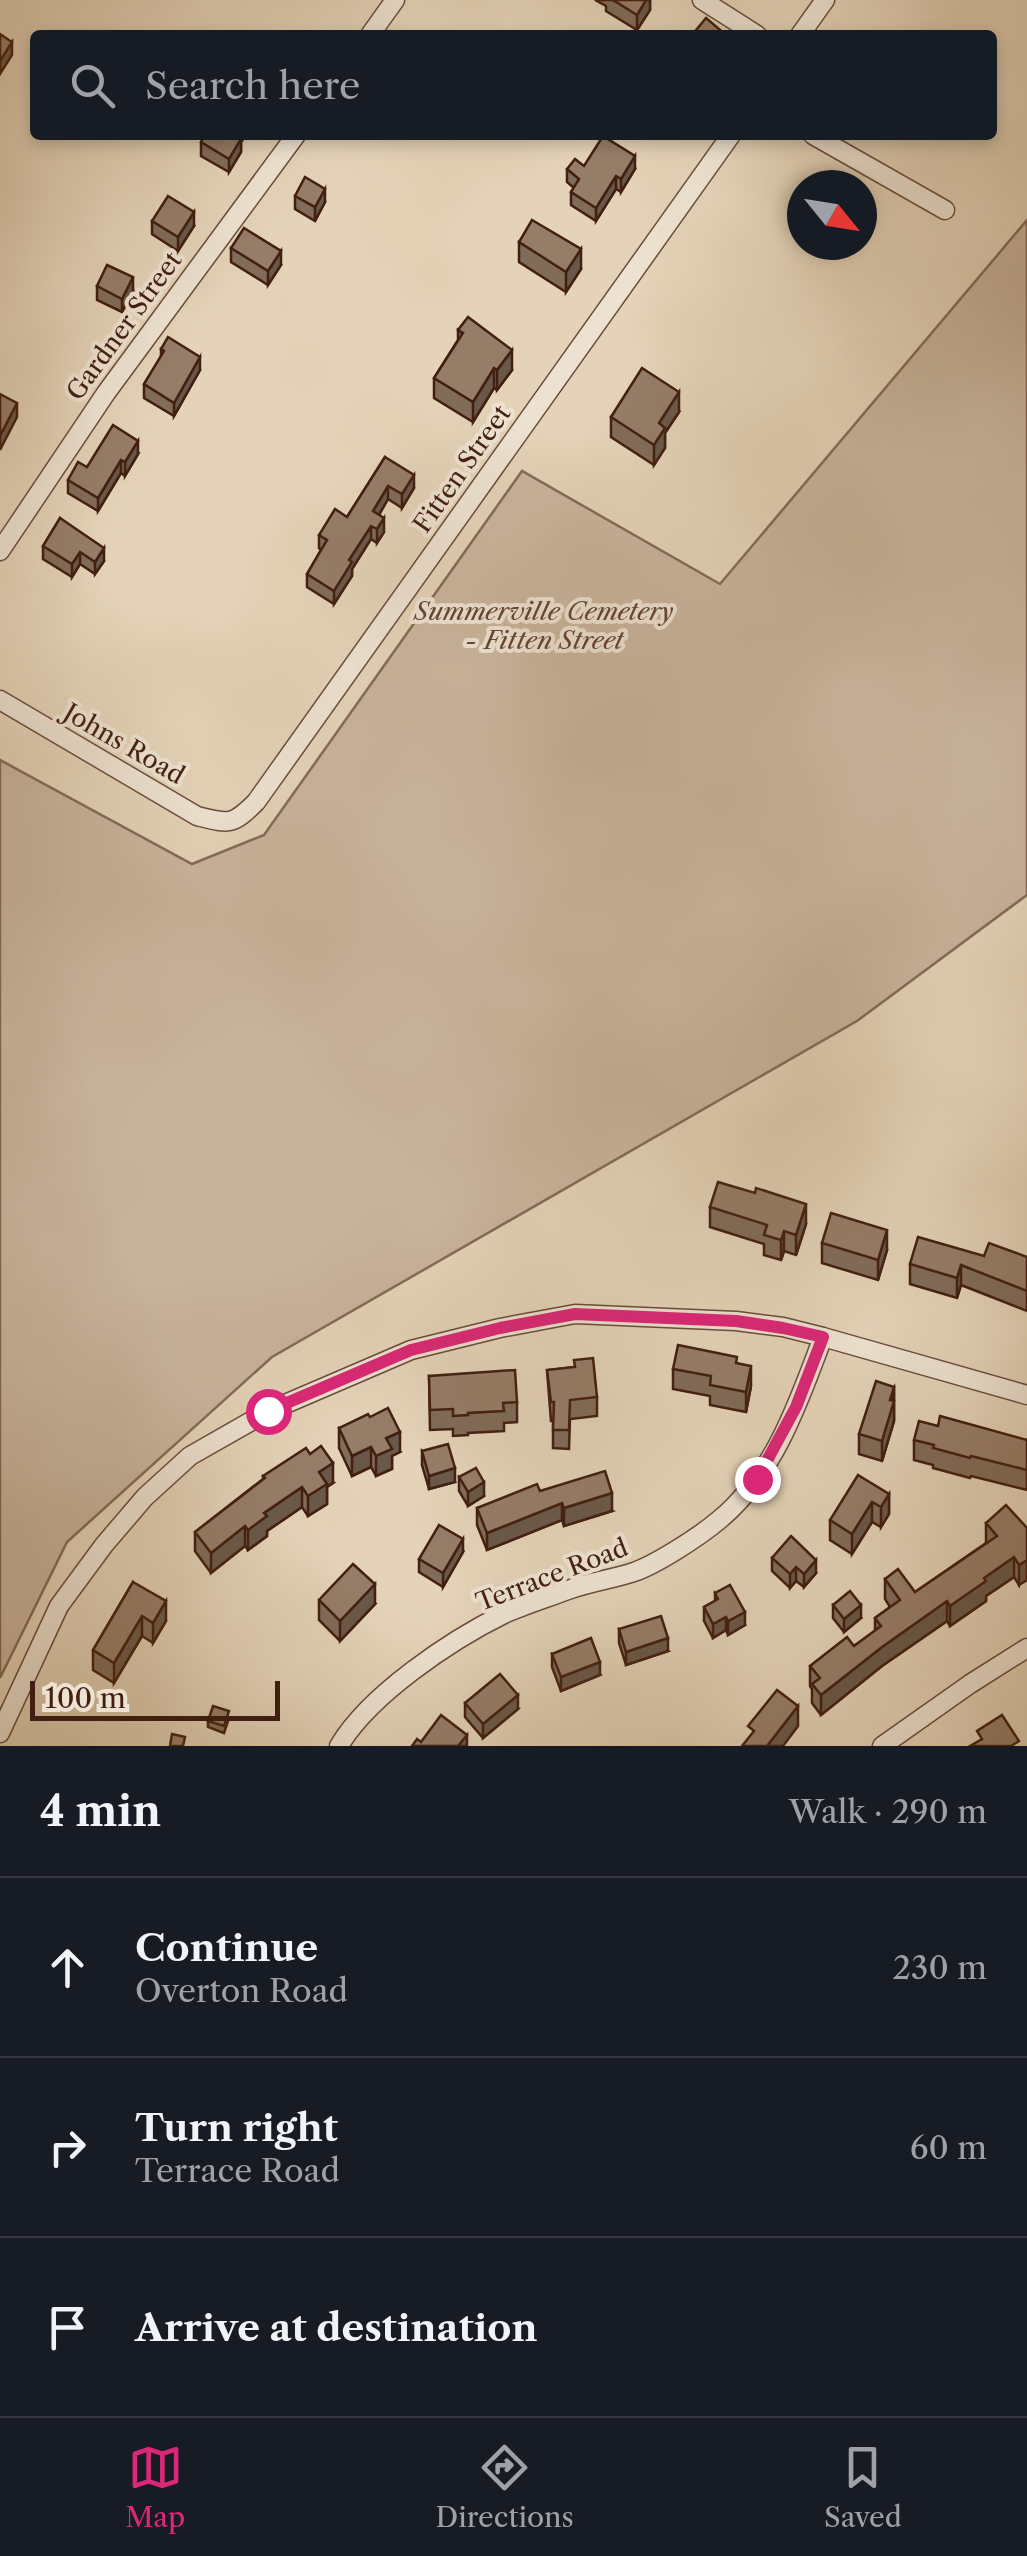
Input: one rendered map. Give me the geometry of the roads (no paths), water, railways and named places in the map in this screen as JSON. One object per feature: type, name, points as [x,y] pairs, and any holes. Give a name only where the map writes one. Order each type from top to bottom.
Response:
[{"type":"street","points":[[374,30],[396,0]]},
{"type":"street","points":[[702,0],[750,30]]},
{"type":"street","points":[[804,30],[826,0]]},
{"type":"street","name":"Gardner Street","points":[[0,551],[106,392],[292,140]]},
{"type":"street","name":"Fitten Street","points":[[226,823],[243,815],[256,802],[727,140]]},
{"type":"street","points":[[822,140],[945,210]]},
{"type":"street","name":"Johns Road","points":[[0,700],[198,816],[226,823]]},
{"type":"street","points":[[0,1733],[59,1606],[104,1544],[146,1497],[190,1456],[268,1411],[411,1350],[575,1314],[736,1321],[823,1337],[1027,1395]]},
{"type":"street","name":"Terrace Road","points":[[339,1746],[382,1696],[443,1650],[505,1614],[572,1588],[638,1571],[720,1520],[757,1479],[796,1407],[823,1337]]},
{"type":"street","points":[[882,1746],[1027,1648]]},
{"type":"park label","name":"Summerville Cemetery - Fitten Street","points":[[544,626]]}]
